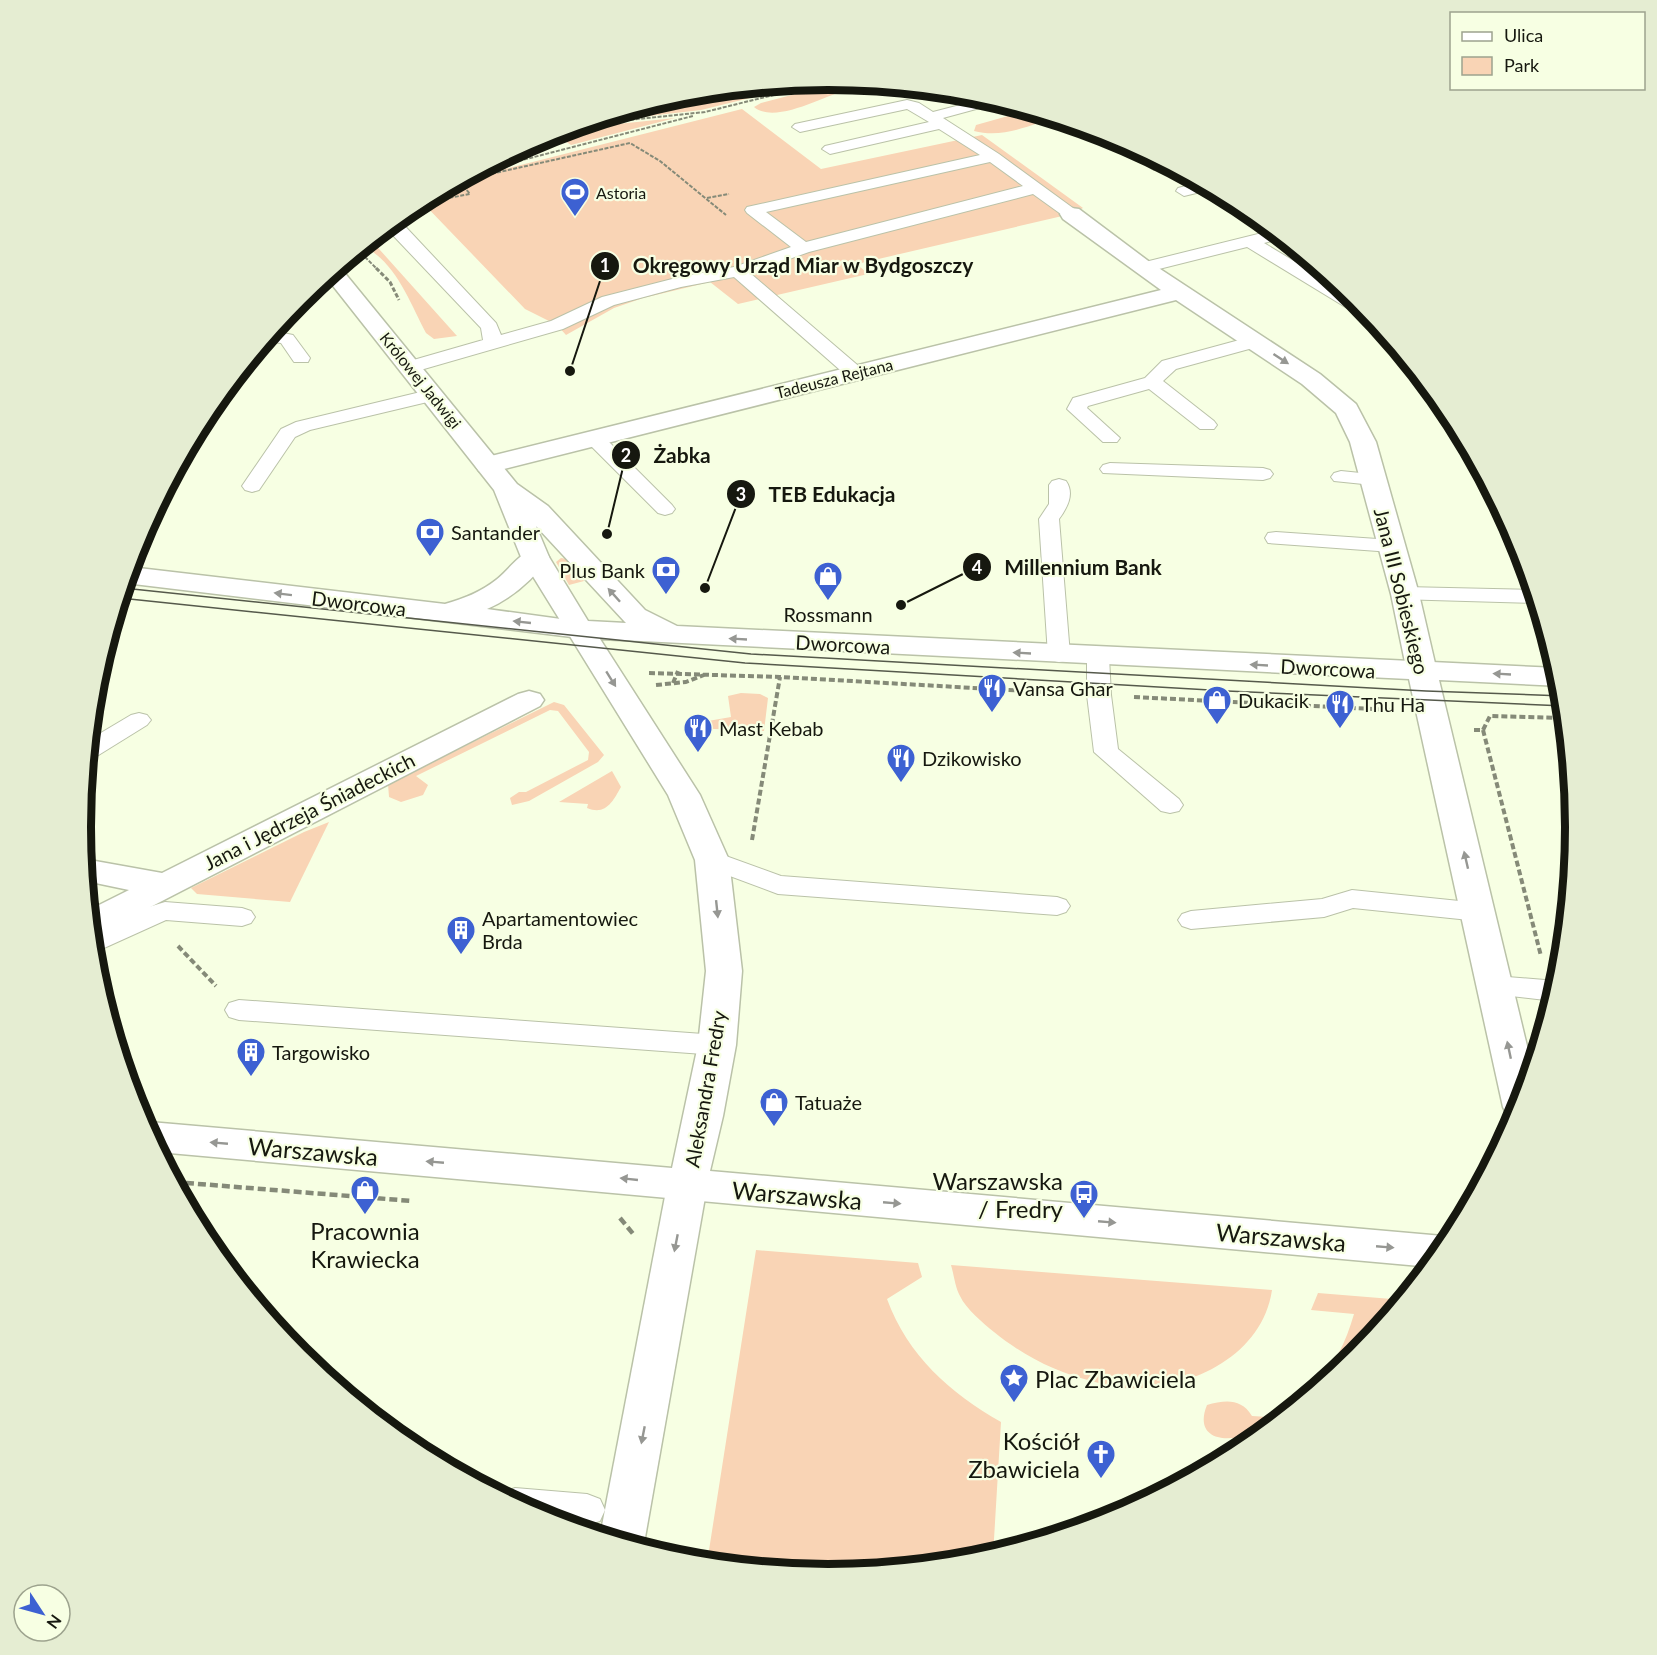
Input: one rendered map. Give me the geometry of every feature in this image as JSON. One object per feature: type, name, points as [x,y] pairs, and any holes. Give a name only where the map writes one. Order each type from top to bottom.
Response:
[{"type":"street","name":"Jana III Sobieskiego","points":[[1071,214],[1143,268],[1311,380],[1347,409],[1363,442],[1405,594],[1518,1088]]},
{"type":"street","name":"Królowej Jadwigi","points":[[338,277],[507,489],[538,512],[635,616],[655,627],[681,635]]},
{"type":"street","name":"Tadeusza Rejtana","points":[[488,465],[1179,292]]},
{"type":"street","name":"Królowej Jadwigi","points":[[507,489],[535,557],[556,595],[580,629]]},
{"type":"street","points":[[445,613],[479,604],[499,592],[520,576],[535,557]]},
{"type":"street","name":"Dworcowa","points":[[135,576],[580,629],[1098,657],[1550,677]]},
{"type":"street","name":"Aleksandra Fredry","points":[[580,629],[684,795],[712,860],[724,970],[717,1045],[704,1116],[687,1186],[623,1536]]},
{"type":"street","name":"Jana i Jędrzeja Śniadeckich","points":[[97,920],[529,700]]},
{"type":"street","points":[[93,871],[164,885]]},
{"type":"street","name":"Warszawska","points":[[160,1138],[1432,1251]]},
{"type":"lane","points":[[800,127],[907,104],[993,157],[1071,214]]},
{"type":"lane","points":[[830,149],[979,106]]},
{"type":"lane","points":[[803,248],[753,210],[993,157]]},
{"type":"lane","points":[[410,367],[557,325],[608,301],[680,282],[738,271],[803,248],[1036,188]]},
{"type":"lane","points":[[1184,191],[1196,188]]},
{"type":"lane","points":[[398,229],[490,327],[493,343]]},
{"type":"lane","points":[[1143,268],[1269,236]]},
{"type":"lane","points":[[1249,241],[1339,296]]},
{"type":"lane","points":[[1267,252],[1284,248]]},
{"type":"lane","points":[[738,271],[855,373]]},
{"type":"lane","points":[[277,337],[287,339],[301,358]]},
{"type":"lane","points":[[1110,438],[1077,409],[1080,402],[1152,382],[1169,365],[1254,342]]},
{"type":"lane","points":[[1152,382],[1207,425]]},
{"type":"lane","points":[[252,486],[288,433],[303,426],[433,395]]},
{"type":"lane","points":[[594,438],[665,509]]},
{"type":"lane","points":[[1110,469],[1263,474]]},
{"type":"lane","points":[[1341,477],[1373,479]]},
{"type":"lane","points":[[1059,485],[1059,504],[1049,519],[1059,655]]},
{"type":"lane","points":[[1276,538],[1392,546]]},
{"type":"lane","points":[[1405,594],[1529,597]]},
{"type":"lane","points":[[1098,657],[1099,695],[1106,752],[1170,805]]},
{"type":"lane","points":[[96,746],[139,720]]},
{"type":"lane","points":[[712,860],[778,885],[1057,906]]},
{"type":"lane","points":[[1191,920],[1324,908],[1352,899],[1479,912]]},
{"type":"lane","points":[[100,940],[145,917],[165,911],[242,917]]},
{"type":"lane","points":[[1495,986],[1547,990]]},
{"type":"lane","points":[[240,1010],[717,1045]]},
{"type":"lane","points":[[539,1506],[587,1510]]},
{"type":"path","points":[[506,164],[787,92]]},
{"type":"path","points":[[617,121],[705,112]]},
{"type":"path","points":[[485,175],[630,143],[660,161],[778,258]]},
{"type":"path","points":[[444,199],[470,194],[464,187]]},
{"type":"path","points":[[705,674],[1406,711],[1419,727],[1483,730]]},
{"type":"path","points":[[750,874],[751,846],[780,677]]},
{"type":"path","points":[[1550,978],[1483,730],[1490,716],[1558,718]]},
{"type":"path","points":[[176,944],[240,1010]]},
{"type":"path","points":[[183,1183],[423,1202]]},
{"type":"path","points":[[612,1217],[622,1218],[640,1244]]},
{"type":"green space","points":[[807,91],[845,91],[801,107],[774,113],[763,112],[754,107],[761,103]]},
{"type":"green space","points":[[770,93],[701,110],[625,119],[685,104],[732,96]]},
{"type":"green space","points":[[742,109],[821,169],[982,135],[1083,208],[1071,214],[857,264],[868,274],[738,304],[710,282],[643,298],[614,308],[566,335],[557,325],[525,309],[428,208],[489,173]]},
{"type":"green space","points":[[1019,115],[1039,121],[1039,123],[999,133],[974,131],[976,125]]},
{"type":"green space","points":[[675,118],[571,145],[563,140],[602,126]]},
{"type":"green space","points":[[376,245],[457,336],[434,339],[426,333],[401,284],[385,262],[370,250]]},
{"type":"green space","points":[[561,558],[567,559],[584,581],[569,585],[556,562]]},
{"type":"green space","points":[[741,693],[760,694],[768,698],[764,731],[690,728],[685,725],[731,717],[728,696]]},
{"type":"green space","points":[[554,702],[564,705],[604,755],[598,762],[529,801],[512,805],[510,798],[519,792],[526,792],[588,760],[589,752],[558,711],[550,710],[416,776],[428,785],[423,795],[401,802],[389,797],[388,784]]},
{"type":"green space","points":[[612,771],[621,787],[612,802],[604,809],[594,810],[587,808],[588,804],[559,802]]},
{"type":"green space","points":[[329,822],[290,902],[197,894],[191,888],[304,832]]},
{"type":"green space","points":[[756,1250],[918,1263],[922,1277],[887,1299],[906,1338],[933,1371],[965,1399],[1001,1422],[994,1546],[925,1559],[828,1565],[732,1559],[708,1555]]},
{"type":"green space","points":[[951,1265],[1272,1290],[1265,1314],[1253,1335],[1237,1352],[1217,1366],[1195,1377],[1171,1384],[1146,1388],[1122,1388],[1055,1369],[1006,1341],[970,1311],[957,1289]]},
{"type":"green space","points":[[1318,1293],[1395,1299],[1329,1369],[1338,1354],[1354,1314],[1311,1310]]},
{"type":"green space","points":[[1220,1402],[1238,1403],[1252,1416],[1271,1417],[1239,1440],[1239,1437],[1215,1436],[1206,1428],[1204,1422],[1207,1405]]},
{"type":"tram line","points":[[130,589],[751,654],[1426,691],[1554,696]]},
{"type":"tram line","points":[[127,599],[745,663],[1227,691],[1556,706]]},
{"type":"place","name":"Astoria","points":[[575,218]]},
{"type":"place","name":"Okręgowy Urząd Miar w Bydgoszczy","points":[[570,371]]},
{"type":"place","name":"Żabka","points":[[607,534]]},
{"type":"place","name":"Santander","points":[[430,558]]},
{"type":"place","name":"TEB Edukacja","points":[[705,588]]},
{"type":"place","name":"Plus Bank","points":[[666,596]]},
{"type":"place","name":"Rossmann","points":[[828,602]]},
{"type":"place","name":"Millennium Bank","points":[[901,605]]},
{"type":"place","name":"Vansa Ghar","points":[[992,714]]},
{"type":"place","name":"Dukacik","points":[[1217,726]]},
{"type":"place","name":"Thu Ha","points":[[1340,730]]},
{"type":"place","name":"Mast Kebab","points":[[698,754]]},
{"type":"place","name":"Dzikowisko","points":[[901,784]]},
{"type":"place","name":"Apartamentowiec Brda","points":[[461,956]]},
{"type":"place","name":"Targowisko","points":[[251,1078]]},
{"type":"place","name":"Tatuaże","points":[[774,1128]]},
{"type":"place","name":"Pracownia Krawiecka","points":[[365,1216]]},
{"type":"place","name":"Warszawska / Fredry","points":[[1084,1220]]},
{"type":"place","name":"Plac Zbawiciela","points":[[1014,1404]]},
{"type":"place","name":"Kościół Zbawiciela","points":[[1101,1480]]}]
